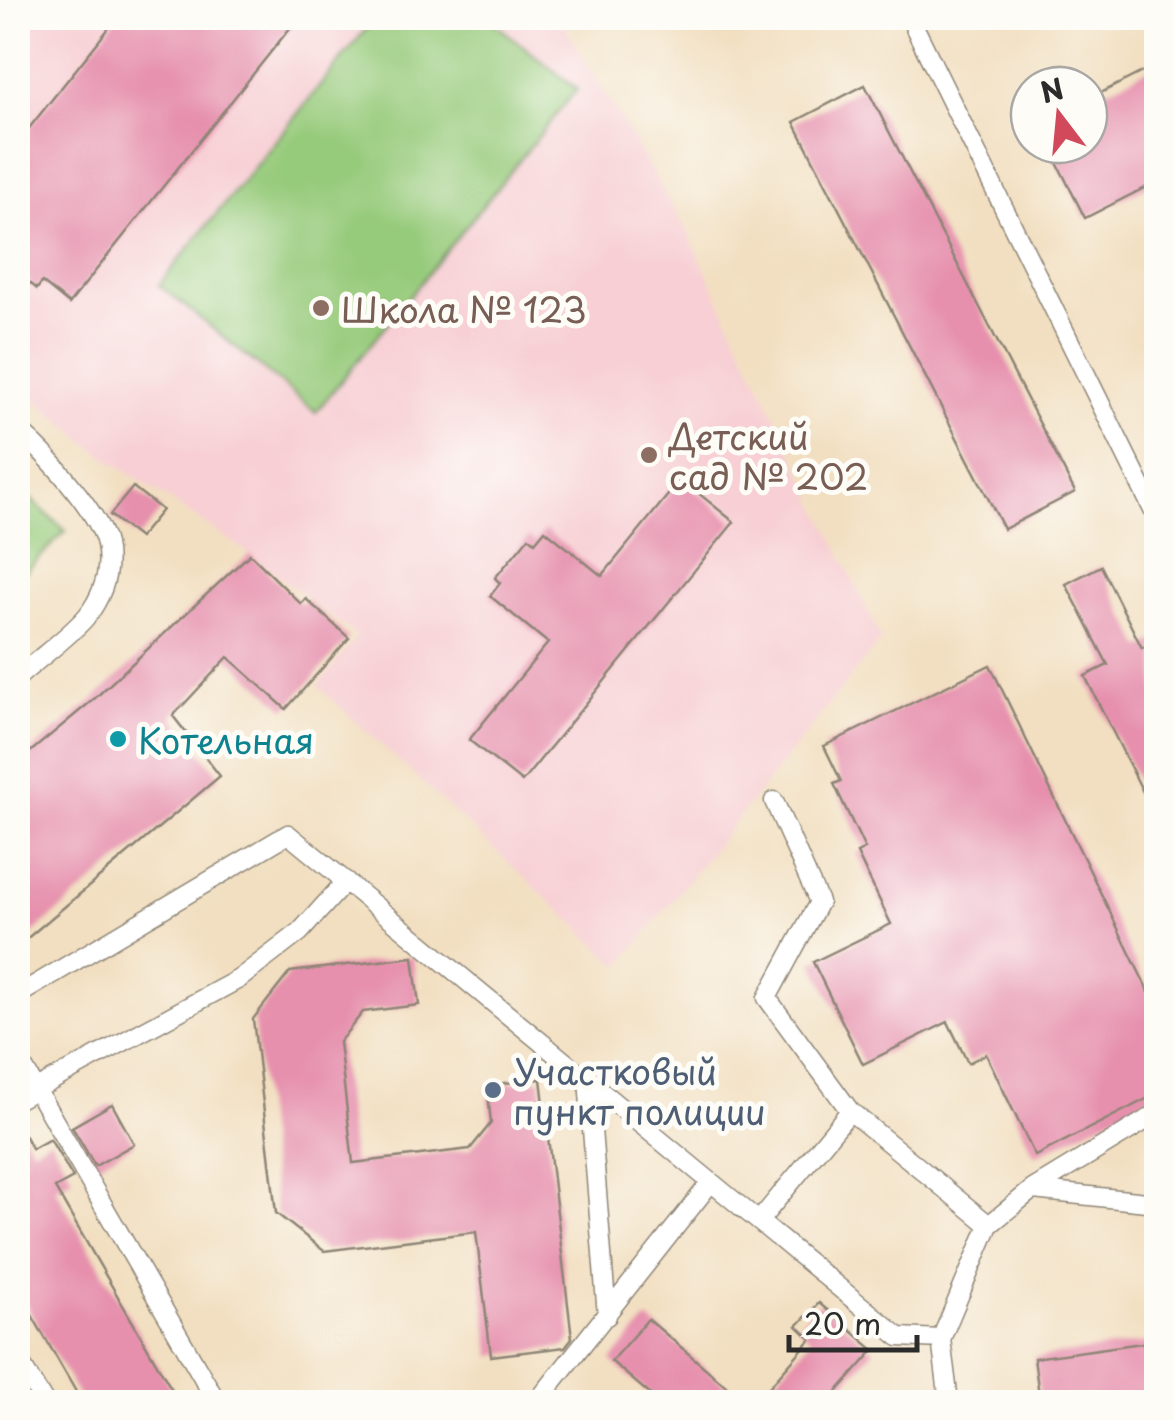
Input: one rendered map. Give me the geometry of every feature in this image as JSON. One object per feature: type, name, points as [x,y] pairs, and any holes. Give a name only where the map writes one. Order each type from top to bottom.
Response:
[{"type":"lane","points":[[910,18],[1151,490],[1156,516]]},
{"type":"lane","points":[[18,430],[39,447],[86,506],[106,542],[107,580],[87,616],[18,676]]},
{"type":"lane","points":[[774,802],[819,902],[767,998],[850,1111],[989,1225]]},
{"type":"lane","points":[[18,995],[288,834],[899,1337],[941,1339]]},
{"type":"lane","points":[[18,1099],[240,979],[300,932],[346,881]]},
{"type":"lane","points":[[18,1058],[217,1402]]},
{"type":"lane","points":[[588,1080],[607,1316]]},
{"type":"lane","points":[[759,1222],[850,1111]]},
{"type":"lane","points":[[948,1402],[941,1339],[989,1225],[1032,1190],[1156,1114]]},
{"type":"lane","points":[[538,1402],[711,1182]]},
{"type":"lane","points":[[1032,1190],[1156,1203]]},
{"type":"lane","points":[[18,1359],[44,1402]]},
{"type":"shaded area","points":[[18,18],[560,18],[687,231],[881,639],[620,966],[318,686],[357,636],[250,554],[102,455],[18,385]]},
{"type":"green space","points":[[375,18],[488,18],[577,89],[316,412],[159,285]]},
{"type":"green space","points":[[18,488],[66,531],[18,579]]},
{"type":"building","points":[[117,18],[298,18],[69,304],[42,282],[37,289],[18,273],[18,142]]},
{"type":"building","points":[[1156,65],[1156,182],[1085,218],[1058,165],[1109,165],[1109,89]]},
{"type":"building","points":[[865,85],[1075,492],[1004,529],[794,122]]},
{"type":"building","points":[[681,479],[734,522],[522,782],[469,740],[548,643],[490,596],[500,583],[495,578],[529,537],[535,542],[545,530],[602,576]]},
{"type":"building","points":[[133,487],[162,510],[139,538],[110,515]]},
{"type":"building","name":"Котельная","points":[[250,554],[301,604],[306,599],[349,638],[286,709],[228,657],[173,716],[220,776],[18,946],[18,762],[94,699]]},
{"type":"building","points":[[1101,566],[1142,648],[1156,640],[1156,818],[1085,676],[1108,665],[1066,584]]},
{"type":"building","points":[[990,665],[1156,1007],[1156,1094],[1035,1156],[986,1054],[968,1063],[948,1022],[863,1064],[813,962],[891,924],[857,853],[865,849],[834,784],[841,781],[824,746]]},
{"type":"building","points":[[413,957],[419,1005],[363,1012],[339,1042],[353,1163],[470,1149],[491,1123],[487,1085],[541,1079],[572,1338],[565,1347],[491,1356],[476,1232],[324,1251],[276,1213],[253,1019],[290,972]]},
{"type":"building","points":[[112,1104],[134,1144],[95,1166],[72,1127]]},
{"type":"building","points":[[18,1124],[32,1149],[50,1139],[73,1178],[55,1188],[179,1402],[82,1402],[18,1291]]},
{"type":"building","points":[[819,1303],[874,1350],[828,1402],[756,1402],[811,1339],[797,1326]]},
{"type":"building","points":[[648,1319],[745,1402],[659,1402],[611,1361]]},
{"type":"building","points":[[1156,1341],[1156,1402],[1040,1402],[1034,1358]]},
{"type":"place","name":"Школа № 123","points":[[321,308]]},
{"type":"place","name":"Детский сад № 202","points":[[649,455]]},
{"type":"place","name":"Котельная","points":[[118,739]]},
{"type":"place","name":"Участковый пункт полиции","points":[[493,1090]]}]
